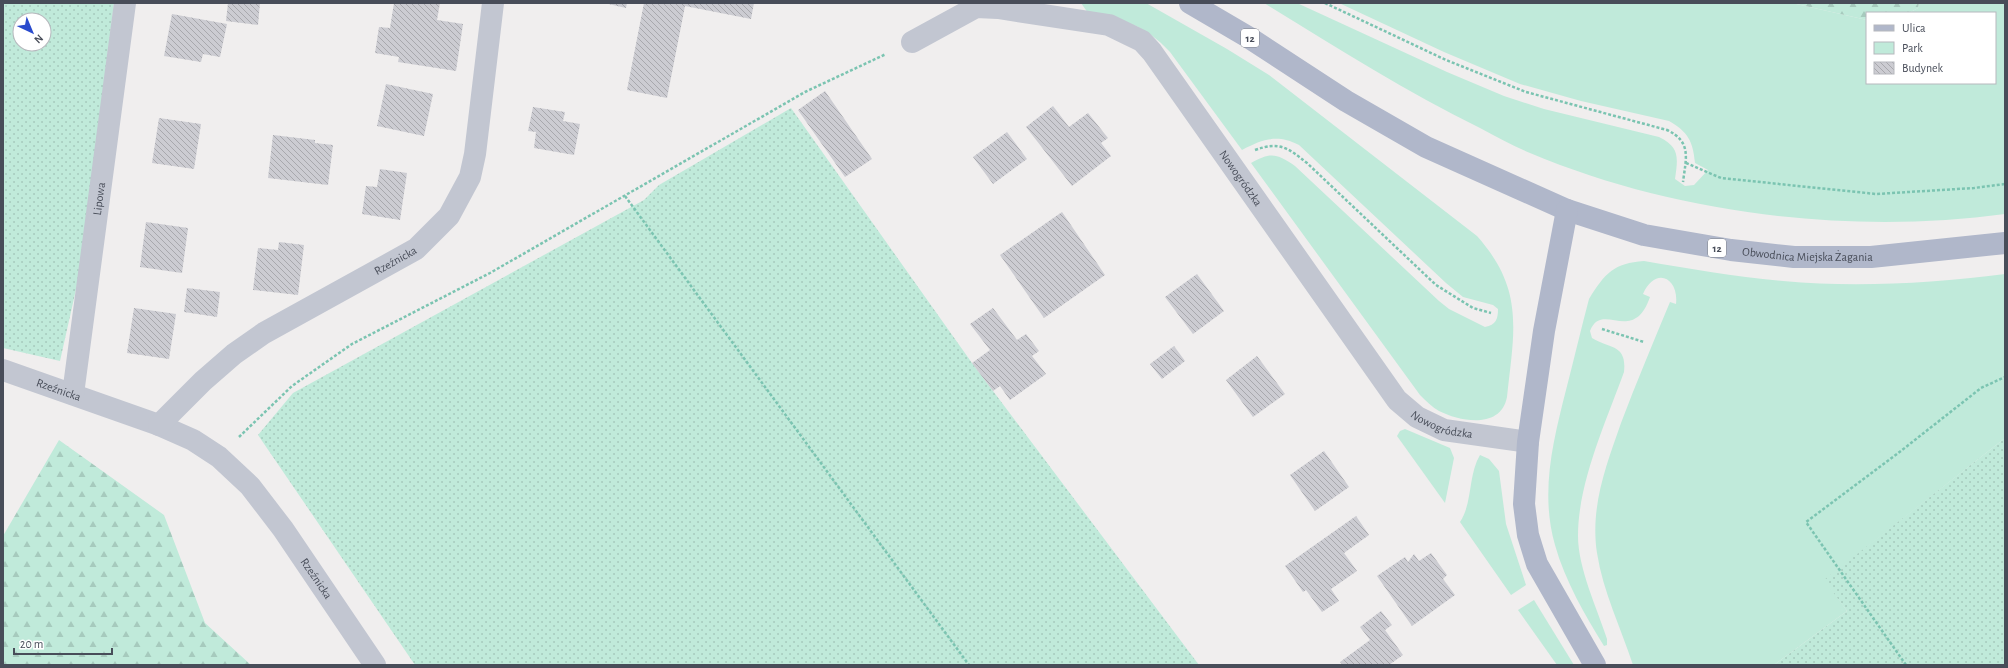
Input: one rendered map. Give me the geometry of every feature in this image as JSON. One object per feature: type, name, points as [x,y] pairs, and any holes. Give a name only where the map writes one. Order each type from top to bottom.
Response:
[{"type":"main road","name":"12","points":[[1190,3],[1248,37],[1346,101],[1426,147],[1567,210]]},
{"type":"main road","name":"Obwodnica Miejska Żagania","points":[[1567,210],[1644,235],[1731,250],[1794,257],[1871,257],[2005,243]]},
{"type":"main road","points":[[1567,210],[1544,331],[1528,442],[1524,504],[1528,535],[1537,564],[1595,665]]},
{"type":"street","name":"Lipowa","points":[[73,394],[125,3]]},
{"type":"street","name":"Rzeźnicka","points":[[158,425],[203,381],[234,354],[264,333],[416,249],[449,216],[470,177],[475,154],[493,3]]},
{"type":"street","name":"Nowogródzka","points":[[912,42],[976,7],[998,8],[1090,21],[1116,28],[1142,41],[1152,52],[1397,400],[1417,417],[1444,430],[1528,442]]},
{"type":"street","name":"Rzeźnicka","points":[[3,370],[158,425],[193,440],[219,457],[250,486],[283,529],[375,665]]},
{"type":"path","points":[[1325,3],[1446,60],[1526,92],[1667,130],[1678,135],[1685,144],[1686,163],[1683,182]]},
{"type":"path","points":[[219,457],[292,386],[352,344],[490,273],[805,92],[912,42]]},
{"type":"path","points":[[1231,164],[1264,147],[1277,146],[1291,150],[1307,163],[1436,286],[1473,308],[1491,313]]},
{"type":"path","points":[[1686,163],[1721,178],[1876,194],[1974,188],[2005,184]]},
{"type":"path","points":[[625,196],[969,665]]},
{"type":"path","points":[[1602,328],[1644,342]]},
{"type":"path","points":[[1906,665],[1806,522],[1981,388],[2005,377]]},
{"type":"green space","points":[[3,3],[114,3],[81,267],[60,361],[3,348]]},
{"type":"green space","points":[[1081,3],[1146,3],[1227,49],[1269,75],[1477,236],[1492,256],[1503,275],[1513,312],[1512,352],[1507,397],[1503,407],[1497,414],[1489,418],[1479,420],[1458,418],[1439,411],[1431,406],[1420,395],[1251,163],[1263,157],[1278,156],[1295,166],[1449,309],[1485,327],[1492,325],[1496,321],[1498,309],[1493,305],[1463,297],[1446,283],[1299,145],[1284,140],[1270,139],[1242,150],[1170,52],[1161,43],[1152,35],[1133,25],[1112,18],[1088,13]]},
{"type":"green space","points":[[1264,3],[1297,3],[1447,72],[1504,96],[1544,109],[1659,137],[1671,145],[1674,149],[1677,159],[1675,179],[1685,186],[1694,185],[1708,170],[1695,163],[1691,143],[1685,133],[1669,121],[1581,101],[1520,84],[1444,52],[1339,3],[1792,3],[1866,20],[1866,84],[1996,84],[1996,12],[1911,12],[1918,8],[1919,3],[2005,3],[2005,214],[1946,220],[1886,222],[1825,220],[1764,214],[1703,205],[1644,191],[1586,174],[1530,153],[1452,114],[1344,52]]},
{"type":"green space","points":[[1792,3],[1919,3],[1918,8],[1911,12],[1866,12],[1866,20]]},
{"type":"green space","points":[[791,108],[972,363],[1199,665],[415,665],[258,435],[293,393],[644,200],[659,185]]},
{"type":"green space","points":[[1644,261],[1748,277],[1811,283],[1894,284],[2005,274],[2005,438],[1825,580],[1847,611],[1774,665],[1633,665],[1603,582],[1595,536],[1601,487],[1621,423],[1670,302],[1676,304],[1674,287],[1665,278],[1654,280],[1648,285],[1643,294],[1650,297],[1643,311],[1635,319],[1627,321],[1602,320],[1595,323],[1590,331],[1592,338],[1620,352],[1623,356],[1624,363],[1624,372],[1594,452],[1579,516],[1578,536],[1581,561],[1607,639],[1607,645],[1604,646],[1583,610],[1564,572],[1559,558],[1551,526],[1549,506],[1548,487],[1550,467],[1561,409],[1589,299],[1600,282],[1611,271],[1625,264]]},
{"type":"green space","points":[[1405,429],[1450,448],[1454,458],[1445,503],[1397,436],[1400,431]]},
{"type":"green space","points":[[2005,438],[2005,665],[1774,665],[1847,611],[1824,580]]},
{"type":"green space","points":[[59,440],[164,515],[205,623],[251,665],[3,665],[3,536]]},
{"type":"green space","points":[[1480,455],[1489,459],[1499,471],[1506,524],[1526,585],[1511,595],[1460,522],[1467,506],[1476,463]]},
{"type":"green space","points":[[1534,600],[1574,665],[1557,665],[1518,610]]},
{"type":"building","points":[[228,3],[260,3],[258,25],[226,21]]},
{"type":"building","points":[[394,3],[440,3],[437,20],[463,24],[456,71],[398,62],[399,57],[375,53],[379,27],[390,28]]},
{"type":"building","points":[[604,3],[627,3],[626,8]]},
{"type":"building","points":[[644,3],[754,3],[751,19],[685,6],[667,98],[627,90]]},
{"type":"building","points":[[172,14],[227,24],[220,57],[203,54],[201,62],[164,56]]},
{"type":"building","points":[[386,84],[433,94],[424,136],[377,126]]},
{"type":"building","points":[[825,91],[872,159],[845,177],[798,110]]},
{"type":"building","points":[[1053,106],[1069,127],[1088,113],[1108,138],[1101,143],[1111,156],[1072,186],[1026,127]]},
{"type":"building","points":[[533,107],[565,112],[563,121],[580,124],[574,155],[534,148],[536,132],[528,131]]},
{"type":"building","points":[[159,118],[201,124],[194,169],[152,163]]},
{"type":"building","points":[[1007,132],[1027,159],[993,184],[973,157]]},
{"type":"building","points":[[273,135],[315,140],[315,143],[333,145],[328,185],[268,178]]},
{"type":"building","points":[[380,169],[407,173],[400,220],[362,214],[366,186],[377,187]]},
{"type":"building","points":[[1062,212],[1105,275],[1044,318],[1000,255]]},
{"type":"building","points":[[146,222],[188,228],[182,273],[140,267]]},
{"type":"building","points":[[279,242],[304,245],[298,295],[253,290],[258,248],[278,250]]},
{"type":"building","points":[[1197,274],[1224,311],[1193,334],[1165,297]]},
{"type":"building","points":[[187,288],[220,292],[217,317],[184,312]]},
{"type":"building","points":[[134,308],[176,314],[169,359],[127,353]]},
{"type":"building","points":[[993,308],[1017,340],[1026,334],[1039,351],[1032,356],[1046,374],[1010,400],[1000,386],[993,391],[972,363],[990,350],[970,324]]},
{"type":"building","points":[[1174,346],[1185,361],[1162,379],[1150,364]]},
{"type":"building","points":[[1257,356],[1285,394],[1253,417],[1226,380]]},
{"type":"building","points":[[1324,451],[1349,487],[1315,511],[1290,475]]},
{"type":"building","points":[[1356,516],[1369,535],[1344,553],[1357,571],[1331,589],[1339,601],[1322,612],[1306,590],[1303,592],[1285,566]]},
{"type":"building","points":[[1431,553],[1447,575],[1443,579],[1455,595],[1412,626],[1377,576],[1405,557],[1408,562],[1414,554],[1419,561]]},
{"type":"building","points":[[1381,611],[1392,625],[1385,630],[1403,655],[1389,665],[1343,665],[1340,662],[1370,640],[1360,627]]}]
